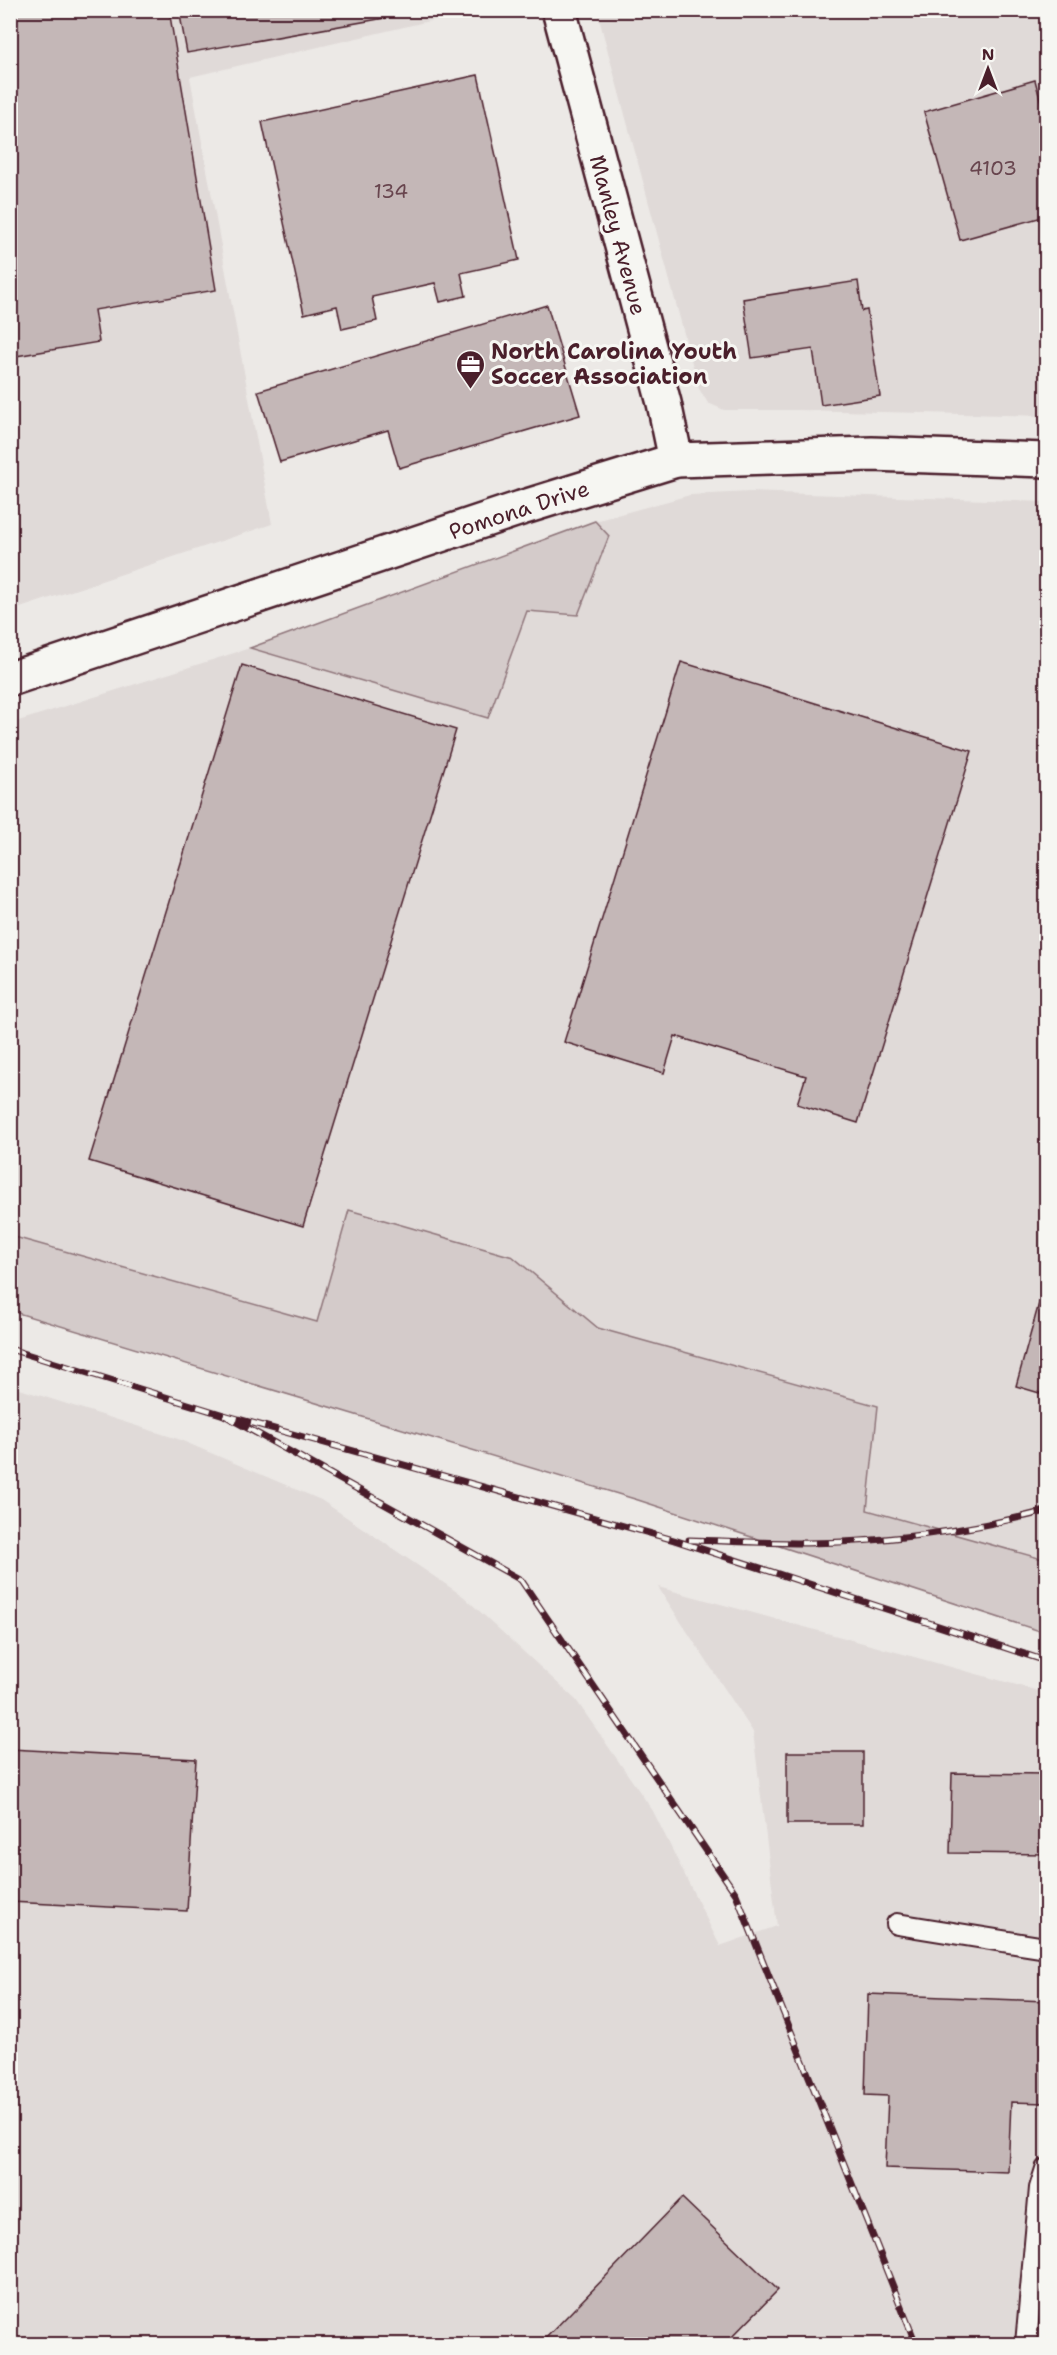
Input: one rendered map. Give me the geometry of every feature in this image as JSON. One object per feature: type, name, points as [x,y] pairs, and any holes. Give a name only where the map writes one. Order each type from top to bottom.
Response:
[{"type":"street","name":"Manley Avenue","points":[[559,10],[664,403],[676,460]]},
{"type":"street","name":"Pomona Drive","points":[[10,679],[521,508],[676,460],[872,454],[1047,460]]},
{"type":"lane","points":[[897,1924],[1047,1948]]},
{"type":"lane","points":[[1026,2344],[1040,2188],[1047,2169]]},
{"type":"shaded area","points":[[10,11],[472,11],[190,77],[272,524],[11,611]]},
{"type":"shaded area","points":[[597,11],[1046,11],[1046,416],[724,410],[708,403],[699,389]]},
{"type":"shaded area","points":[[750,492],[1046,502],[1046,1560],[867,1510],[878,1406],[598,1328],[513,1257],[317,1322],[11,1236],[12,723],[250,648],[488,718],[527,611],[609,536],[595,521],[690,495]]},
{"type":"shaded area","points":[[595,521],[609,536],[578,615],[527,611],[488,718],[250,648]]},
{"type":"shaded area","points":[[349,1210],[513,1257],[598,1328],[878,1406],[867,1510],[1046,1560],[1046,1633],[638,1500],[11,1311],[11,1236],[317,1322]]},
{"type":"shaded area","points":[[10,1386],[178,1439],[321,1500],[463,1596],[576,1700],[653,1811],[720,1946],[777,1926],[753,1732],[658,1587],[1046,1693],[1046,2344],[11,2344]]},
{"type":"building","points":[[10,10],[169,10],[216,290],[94,310],[99,342],[10,357]]},
{"type":"building","points":[[179,10],[430,10],[187,53]]},
{"type":"building","points":[[478,75],[519,260],[461,273],[466,296],[440,302],[435,283],[372,297],[377,321],[342,329],[337,306],[304,314],[262,122]]},
{"type":"building","points":[[1035,80],[1046,121],[1046,216],[960,240],[924,112]]},
{"type":"building","points":[[858,281],[862,311],[867,310],[880,396],[821,405],[813,349],[752,358],[743,299]]},
{"type":"building","points":[[547,305],[580,415],[399,468],[388,430],[280,462],[258,391]]},
{"type":"building","points":[[681,662],[972,751],[858,1123],[797,1104],[806,1076],[675,1036],[664,1073],[564,1042]]},
{"type":"building","points":[[242,665],[456,730],[303,1226],[89,1161]]},
{"type":"building","points":[[1046,1278],[1046,1395],[1016,1386]]},
{"type":"building","points":[[10,1749],[196,1759],[187,1911],[10,1902]]},
{"type":"building","points":[[787,1752],[863,1752],[863,1824],[787,1824]]},
{"type":"building","points":[[952,1773],[1046,1774],[1046,1854],[950,1853]]},
{"type":"building","points":[[868,1994],[1046,2001],[1046,2103],[1011,2102],[1008,2172],[885,2168],[888,2096],[865,2095]]},
{"type":"building","points":[[682,2198],[778,2290],[725,2344],[540,2344]]},
{"type":"railway","points":[[10,1349],[224,1415],[674,1540],[1046,1661]]},
{"type":"railway","points":[[224,1415],[521,1580],[736,1894],[916,2344]]},
{"type":"railway","points":[[689,1540],[807,1543],[898,1538],[957,1530],[1046,1511]]},
{"type":"place","name":"North Carolina Youth Soccer Association","points":[[470,390]]}]
